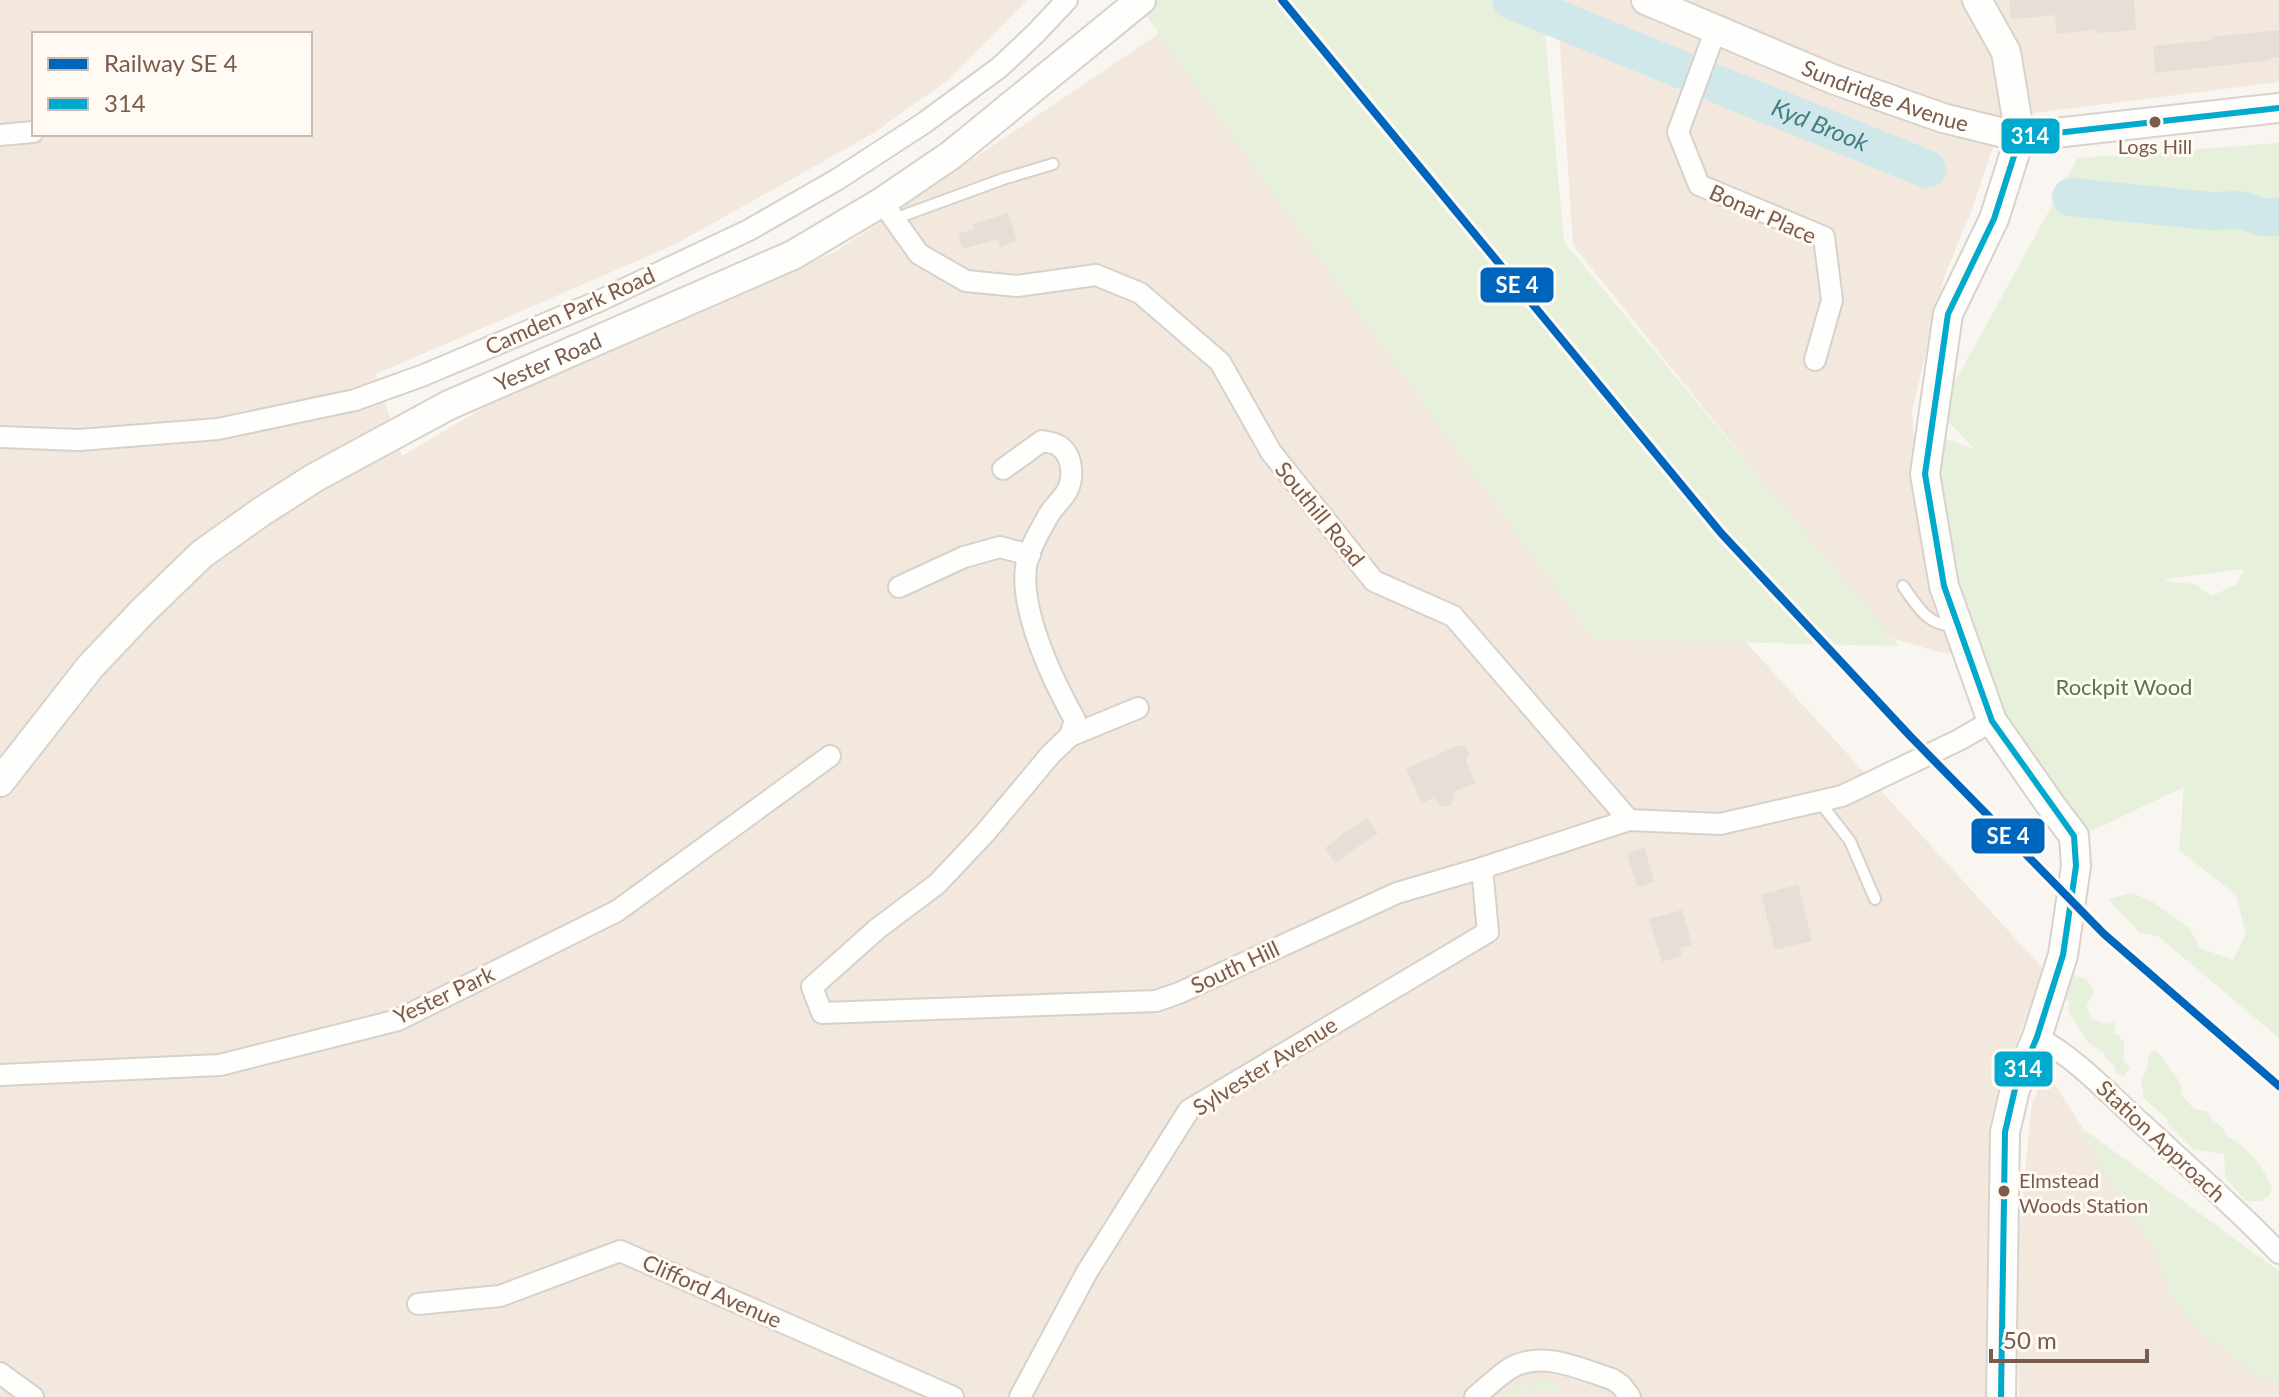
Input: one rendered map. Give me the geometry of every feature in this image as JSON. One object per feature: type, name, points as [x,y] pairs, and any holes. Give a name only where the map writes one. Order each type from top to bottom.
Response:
[{"type":"street","name":"Camden Park Road","points":[[0,437],[79,440],[218,429],[355,400],[424,375],[599,301],[749,230],[838,179],[924,123],[1000,67],[1067,0]]},
{"type":"street","name":"Sundridge Avenue","points":[[1646,0],[1835,80],[1943,118],[2020,137],[2279,108]]},
{"type":"street","points":[[1977,0],[2006,52],[2020,137],[1994,219],[1948,314],[1925,474],[1944,586],[1992,721],[2074,836],[2076,866],[2063,955],[2037,1037],[2015,1089],[2005,1132],[2001,1397]]},
{"type":"street","name":"Yester Road","points":[[0,782],[90,667],[142,612],[202,554],[261,512],[314,478],[449,405],[793,255],[888,210],[1134,2]]},
{"type":"street","name":"Bonar Place","points":[[1716,29],[1678,132],[1699,185],[1824,237],[1832,300],[1815,360]]},
{"type":"street","points":[[0,135],[32,132]]},
{"type":"street","name":"Southill Road","points":[[888,210],[919,254],[966,281],[1017,286],[1096,275],[1140,293],[1220,362],[1271,452],[1374,581],[1453,616],[1629,820]]},
{"type":"street","points":[[1003,469],[1042,441],[1059,445],[1069,457],[1071,470],[1068,489],[1050,513],[1026,566],[1026,597],[1041,647],[1075,720],[1070,736]]},
{"type":"street","points":[[899,587],[964,557],[1000,547],[1030,555]]},
{"type":"street","points":[[1070,736],[1138,708]]},
{"type":"street","points":[[1629,820],[1720,824],[1842,796],[1992,721]]},
{"type":"street","name":"South Hill","points":[[1070,736],[937,884],[877,929],[812,987],[822,1013],[1156,1001],[1397,893],[1629,820]]},
{"type":"street","name":"Yester Park","points":[[0,1075],[220,1065],[398,1020],[617,911],[830,756]]},
{"type":"street","name":"Sylvester Avenue","points":[[1020,1397],[1087,1272],[1189,1110],[1488,932],[1482,868]]},
{"type":"street","name":"Station Approach","points":[[2037,1037],[2088,1074],[2279,1253]]},
{"type":"street","name":"Clifford Avenue","points":[[418,1304],[500,1296],[620,1251],[953,1397]]},
{"type":"street","points":[[1475,1397],[1508,1369],[1535,1359],[1612,1379],[1630,1397]]},
{"type":"street","points":[[0,1373],[33,1397]]},
{"type":"lane","points":[[888,210],[1053,164]]},
{"type":"lane","points":[[1903,586],[1930,621],[1946,626],[1958,625]]},
{"type":"lane","points":[[1819,801],[1850,841],[1875,899]]},
{"type":"shaded area","points":[[0,0],[1027,0],[948,80],[872,134],[674,245],[376,374],[402,456],[485,407],[639,335],[835,252],[1185,16],[1447,314],[2045,971],[2007,1065],[1990,1121],[1985,1397],[0,1397]]},
{"type":"shaded area","points":[[1557,0],[2279,0],[2279,82],[2003,117],[1971,212],[1944,277],[1912,411],[1919,501],[1958,655],[1868,631],[1762,481],[1573,245]]},
{"type":"shaded area","points":[[2046,1071],[2154,1238],[2279,1332],[2279,1397],[2019,1397],[2017,1255],[2032,1103]]},
{"type":"green space","points":[[1135,0],[1542,0],[1564,242],[1899,646],[1592,639]]},
{"type":"green space","name":"Rockpit Wood","points":[[2279,143],[2279,1038],[2158,936],[2140,933],[2108,899],[2132,893],[2151,901],[2188,927],[2200,948],[2233,960],[2246,934],[2236,895],[2179,850],[2184,787],[2087,833],[2001,716],[1956,579],[1939,475],[1946,439],[1974,449],[1939,411],[2078,158]],"holes":[[[2244,569],[2236,585],[2211,596],[2195,584],[2164,579]]]},
{"type":"green space","points":[[2071,976],[2084,978],[2092,986],[2094,994],[2086,1005],[2091,1019],[2116,1025],[2114,1033],[2124,1041],[2124,1061],[2130,1067],[2124,1076],[2117,1074],[2104,1053],[2089,1043],[2068,1012],[2069,1002],[2065,998]]},
{"type":"green space","points":[[2153,1050],[2157,1051],[2181,1084],[2181,1094],[2194,1109],[2208,1112],[2227,1136],[2259,1164],[2272,1187],[2269,1196],[2260,1201],[2246,1201],[2225,1177],[2224,1154],[2193,1149],[2144,1098],[2141,1079]]},
{"type":"green space","points":[[2075,1123],[2279,1271],[2279,1383],[2255,1374],[2201,1333],[2169,1293],[2157,1253]]},
{"type":"green space","points":[[1542,1380],[1559,1384],[1557,1394],[1530,1389],[1520,1397],[1504,1397],[1524,1382]]},
{"type":"building","points":[[2009,0],[2134,0],[2136,30],[2097,33],[2097,29],[2057,34],[2055,15],[2011,19]]},
{"type":"building","points":[[2279,30],[2279,57],[2271,57],[2271,60],[2155,73],[2153,46]]},
{"type":"building","points":[[1008,213],[1017,241],[1000,247],[998,239],[963,249],[958,234],[974,229],[973,224]]},
{"type":"building","points":[[1459,745],[1466,747],[1469,754],[1466,761],[1475,783],[1455,791],[1451,806],[1441,806],[1434,798],[1422,803],[1406,769]]},
{"type":"building","points":[[1367,819],[1378,833],[1335,863],[1325,848]]},
{"type":"building","points":[[1645,848],[1654,882],[1637,887],[1627,854]]},
{"type":"building","points":[[1798,885],[1812,941],[1775,950],[1761,894]]},
{"type":"building","points":[[1682,910],[1692,945],[1680,948],[1682,956],[1662,962],[1649,919]]},
{"type":"waterway","name":"Kyd Brook","points":[[1511,0],[1682,70]]},
{"type":"waterway","name":"Kyd Brook","points":[[1714,83],[1927,169]]},
{"type":"waterway","name":"Kyd Brook","points":[[2071,197],[2211,211],[2239,210],[2263,217],[2279,217]]},
{"type":"transit line","points":[[1282,0],[1721,533],[1910,736],[2104,934],[2279,1086]]},
{"type":"transit line","name":"314","points":[[2020,137],[2279,108]]},
{"type":"transit line","name":"314","points":[[2001,1397],[2005,1132],[2015,1089],[2037,1037],[2063,955],[2076,866],[2074,836],[1992,721],[1944,586],[1925,474],[1948,314],[1994,219],[2020,137]]},
{"type":"place","name":"Logs Hill","points":[[2155,122]]},
{"type":"place","name":"Elmstead Woods Station","points":[[2004,1191]]}]
